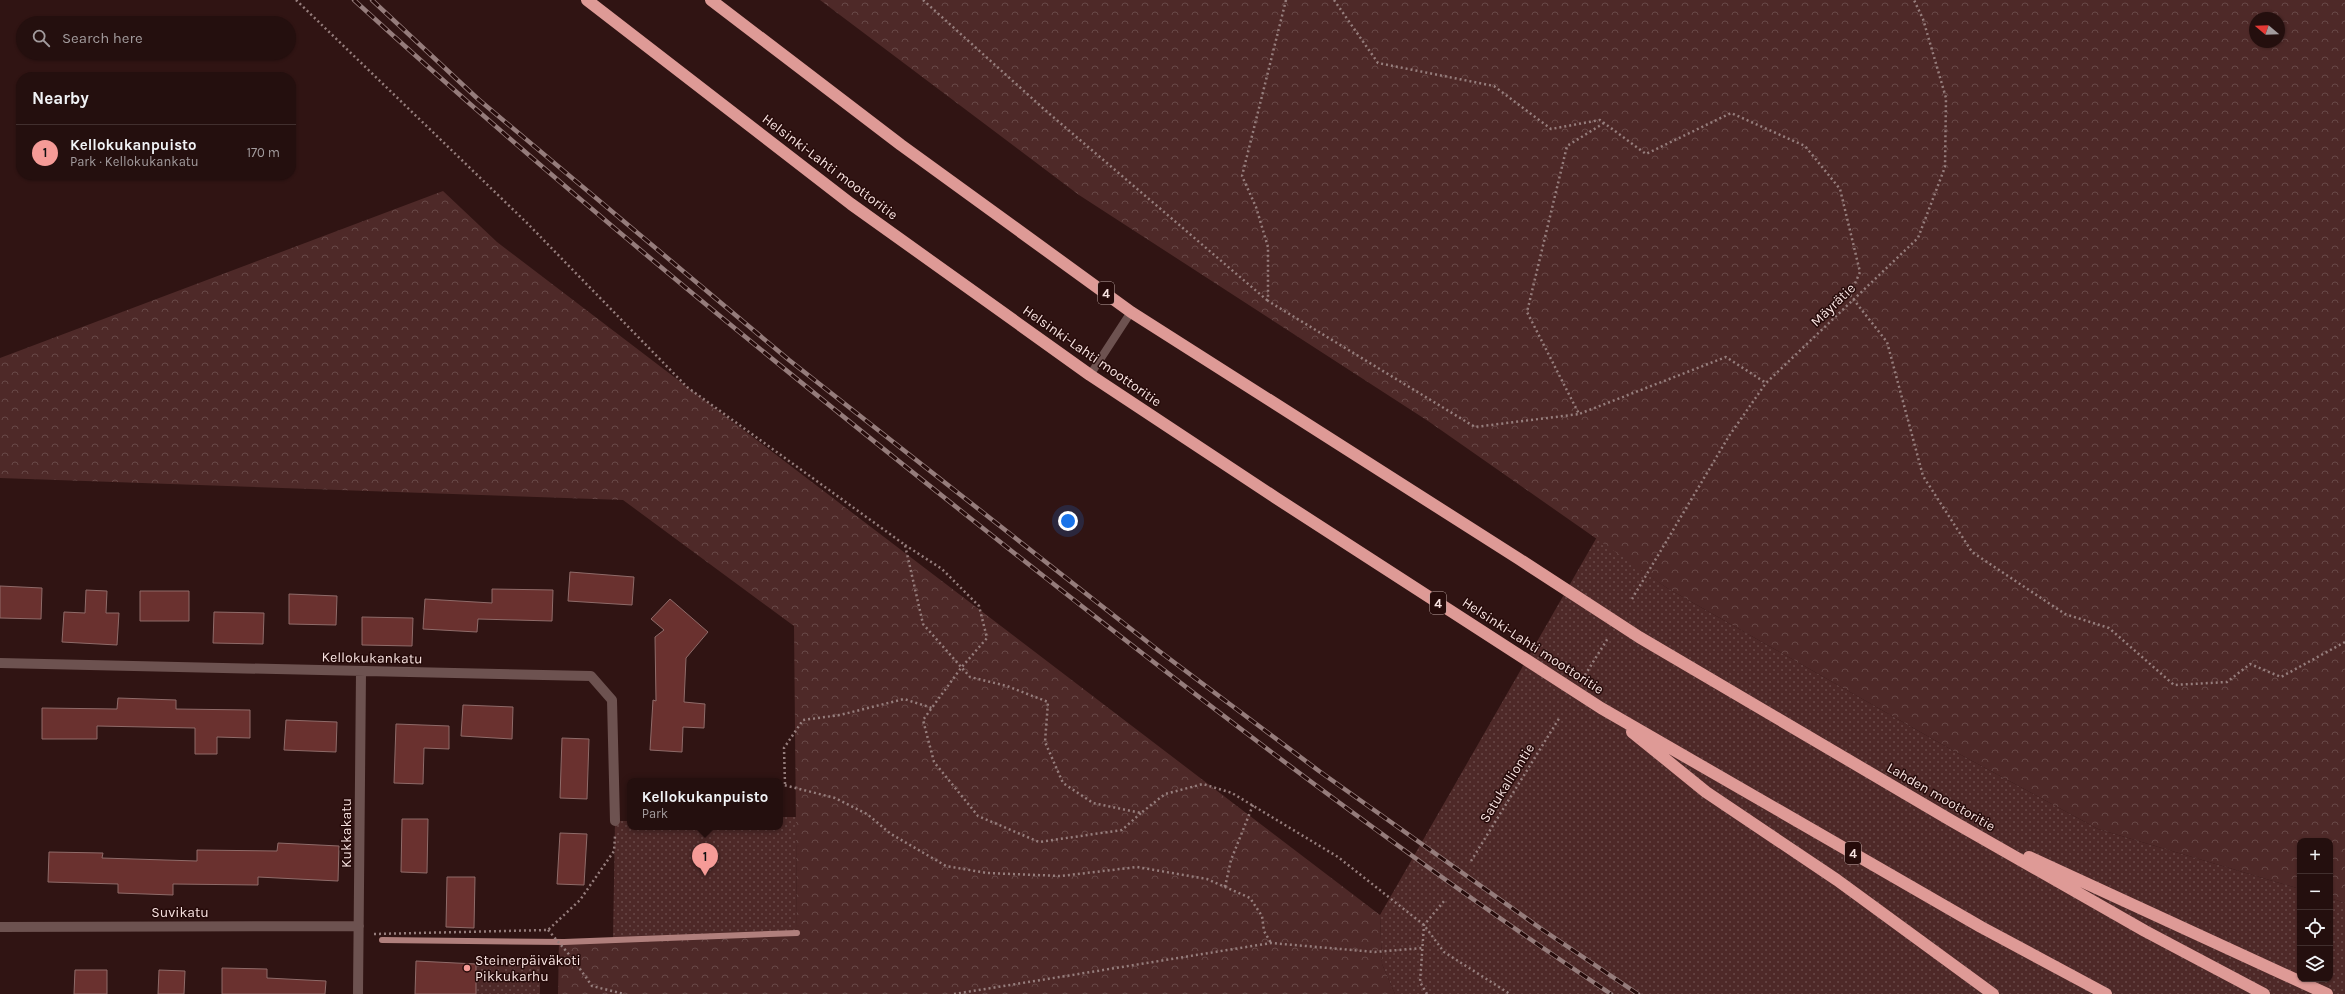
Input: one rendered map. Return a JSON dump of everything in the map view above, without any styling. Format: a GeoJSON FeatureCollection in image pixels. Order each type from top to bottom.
{"type":"FeatureCollection","features":[{"type":"Feature","properties":{"kind":"highway","name":"Helsinki-Lahti moottoritie"},"geometry":{"type":"LineString","coordinates":[[587,0],[851,204],[1090,375],[1601,708]]}},
{"type":"Feature","properties":{"kind":"highway","name":"4"},"geometry":{"type":"LineString","coordinates":[[711,0],[901,145],[1131,312]]}},
{"type":"Feature","properties":{"kind":"highway","name":"Lahden moottoritie"},"geometry":{"type":"LineString","coordinates":[[1131,312],[1639,637],[1952,821],[2145,931],[2264,994]]}},
{"type":"Feature","properties":{"kind":"highway","name":"4"},"geometry":{"type":"LineString","coordinates":[[1601,708],[1981,927],[2106,994]]}},
{"type":"Feature","properties":{"kind":"highway"},"geometry":{"type":"LineString","coordinates":[[1601,708],[1706,792],[1837,880],[1993,994]]}},
{"type":"Feature","properties":{"kind":"highway"},"geometry":{"type":"LineString","coordinates":[[1952,821],[2327,994]]}},
{"type":"Feature","properties":{"kind":"street","name":"Kellokukankatu"},"geometry":{"type":"LineString","coordinates":[[0,663],[591,676],[612,700],[615,821]]}},
{"type":"Feature","properties":{"kind":"street","name":"Kukkakatu"},"geometry":{"type":"LineString","coordinates":[[358,994],[360,672]]}},
{"type":"Feature","properties":{"kind":"street","name":"Suvikatu"},"geometry":{"type":"LineString","coordinates":[[0,927],[359,930]]}},
{"type":"Feature","properties":{"kind":"lane"},"geometry":{"type":"LineString","coordinates":[[1090,375],[1131,312]]}},
{"type":"Feature","properties":{"kind":"path"},"geometry":{"type":"LineString","coordinates":[[296,0],[527,223],[687,387],[905,545],[942,569],[979,606],[987,638],[961,668],[924,720],[934,762],[978,816],[1039,842],[1122,830],[1165,794],[1203,784],[1232,793],[1338,858],[1424,926],[1444,952],[1510,994]]}},
{"type":"Feature","properties":{"kind":"path"},"geometry":{"type":"LineString","coordinates":[[922,0],[1045,110],[1268,301],[1475,427],[1579,414],[1726,357],[1766,383]]}},
{"type":"Feature","properties":{"kind":"path"},"geometry":{"type":"LineString","coordinates":[[1268,301],[1268,247],[1256,207],[1242,176],[1286,0]]}},
{"type":"Feature","properties":{"kind":"path"},"geometry":{"type":"LineString","coordinates":[[1334,0],[1378,63],[1494,86],[1551,128],[1600,120],[1646,154],[1731,113],[1805,146],[1840,189],[1860,272],[1850,295],[1886,342],[1923,476],[1972,552],[2065,614],[2109,628],[2174,685],[2227,682],[2250,664],[2281,677],[2345,642]]}},
{"type":"Feature","properties":{"kind":"path","name":"Mäyrätie"},"geometry":{"type":"LineString","coordinates":[[1632,599],[1729,436],[1766,383],[1918,238],[1945,168],[1946,98],[1923,19],[1914,0]]}},
{"type":"Feature","properties":{"kind":"path"},"geometry":{"type":"LineString","coordinates":[[1579,414],[1527,312],[1566,146],[1604,123]]}},
{"type":"Feature","properties":{"kind":"path"},"geometry":{"type":"LineString","coordinates":[[905,545],[923,624],[961,668],[970,677],[1007,686],[1048,702],[1045,742],[1063,783],[1093,803],[1141,813]]}},
{"type":"Feature","properties":{"kind":"path"},"geometry":{"type":"LineString","coordinates":[[1585,675],[1608,638]]}},
{"type":"Feature","properties":{"kind":"path"},"geometry":{"type":"LineString","coordinates":[[932,708],[904,699],[840,715],[803,720],[784,748],[785,784],[835,798],[867,814],[891,834],[946,866],[988,873],[1061,876],[1137,867],[1207,879],[1250,898],[1262,916],[1264,931],[1271,943]]}},
{"type":"Feature","properties":{"kind":"path","name":"Satukalliontie"},"geometry":{"type":"LineString","coordinates":[[1471,861],[1560,717]]}},
{"type":"Feature","properties":{"kind":"path"},"geometry":{"type":"LineString","coordinates":[[1225,887],[1231,860],[1253,805]]}},
{"type":"Feature","properties":{"kind":"path"},"geometry":{"type":"LineString","coordinates":[[359,930],[548,930],[580,900],[614,851],[615,821]]}},
{"type":"Feature","properties":{"kind":"path"},"geometry":{"type":"LineString","coordinates":[[1427,994],[1420,982],[1424,926],[1445,900]]}},
{"type":"Feature","properties":{"kind":"path"},"geometry":{"type":"LineString","coordinates":[[548,930],[573,959],[592,986],[624,994]]}},
{"type":"Feature","properties":{"kind":"path"},"geometry":{"type":"LineString","coordinates":[[954,994],[1271,943],[1375,952],[1422,948]]}},
{"type":"Feature","properties":{"kind":"green space"},"geometry":{"type":"Polygon","coordinates":[[[820,0],[2345,0],[2345,903],[2333,899],[2333,838],[2297,838],[2297,888],[2098,829],[1952,750],[1667,588],[1428,421],[1079,195],[820,0]]]}},
{"type":"Feature","properties":{"kind":"green space"},"geometry":{"type":"Polygon","coordinates":[[[443,191],[497,242],[1380,915],[1382,964],[1395,994],[558,994],[559,942],[797,931],[794,626],[623,500],[0,478],[0,358],[443,191]]]}},
{"type":"Feature","properties":{"kind":"green space"},"geometry":{"type":"Polygon","coordinates":[[[1597,537],[1667,588],[1952,750],[2098,829],[2297,888],[2297,982],[2333,982],[2333,899],[2345,903],[2345,994],[1395,994],[1382,964],[1380,915],[1597,537]]]}},
{"type":"Feature","properties":{"kind":"green space"},"geometry":{"type":"Polygon","coordinates":[[[783,817],[796,817],[797,933],[613,940],[615,821],[627,821],[627,830],[783,830],[783,817]]]}},
{"type":"Feature","properties":{"kind":"green space"},"geometry":{"type":"Polygon","coordinates":[[[476,964],[540,964],[540,994],[476,994],[476,964]]]}},
{"type":"Feature","properties":{"kind":"building"},"geometry":{"type":"Polygon","coordinates":[[[570,572],[634,577],[632,605],[568,601],[570,572]]]}},
{"type":"Feature","properties":{"kind":"building"},"geometry":{"type":"Polygon","coordinates":[[[0,586],[42,588],[41,619],[0,618],[0,586]]]}},
{"type":"Feature","properties":{"kind":"building"},"geometry":{"type":"Polygon","coordinates":[[[492,589],[553,590],[552,621],[478,619],[477,632],[423,629],[425,599],[492,603],[492,589]]]}},
{"type":"Feature","properties":{"kind":"building"},"geometry":{"type":"Polygon","coordinates":[[[86,590],[107,591],[106,613],[119,613],[117,645],[62,642],[64,612],[85,613],[86,590]]]}},
{"type":"Feature","properties":{"kind":"building"},"geometry":{"type":"Polygon","coordinates":[[[140,591],[189,591],[189,621],[140,621],[140,591]]]}},
{"type":"Feature","properties":{"kind":"building"},"geometry":{"type":"Polygon","coordinates":[[[289,594],[337,596],[336,625],[289,624],[289,594]]]}},
{"type":"Feature","properties":{"kind":"building"},"geometry":{"type":"Polygon","coordinates":[[[670,599],[708,632],[686,658],[684,702],[705,704],[704,728],[683,727],[682,752],[650,750],[653,700],[656,701],[655,637],[664,630],[651,619],[670,599]]]}},
{"type":"Feature","properties":{"kind":"building"},"geometry":{"type":"Polygon","coordinates":[[[214,612],[264,613],[263,644],[213,643],[214,612]]]}},
{"type":"Feature","properties":{"kind":"building"},"geometry":{"type":"Polygon","coordinates":[[[362,617],[413,618],[412,646],[362,645],[362,617]]]}},
{"type":"Feature","properties":{"kind":"building"},"geometry":{"type":"Polygon","coordinates":[[[118,698],[176,700],[176,709],[250,710],[250,738],[217,737],[217,754],[195,754],[195,728],[97,726],[97,739],[42,739],[42,708],[117,709],[118,698]]]}},
{"type":"Feature","properties":{"kind":"building"},"geometry":{"type":"Polygon","coordinates":[[[463,705],[513,707],[512,739],[461,736],[463,705]]]}},
{"type":"Feature","properties":{"kind":"building"},"geometry":{"type":"Polygon","coordinates":[[[286,720],[337,722],[336,752],[284,750],[286,720]]]}},
{"type":"Feature","properties":{"kind":"building"},"geometry":{"type":"Polygon","coordinates":[[[396,724],[449,726],[449,749],[424,748],[423,784],[394,783],[396,724]]]}},
{"type":"Feature","properties":{"kind":"building"},"geometry":{"type":"Polygon","coordinates":[[[562,738],[589,739],[587,799],[560,798],[562,738]]]}},
{"type":"Feature","properties":{"kind":"building"},"geometry":{"type":"Polygon","coordinates":[[[402,819],[428,819],[427,873],[401,872],[402,819]]]}},
{"type":"Feature","properties":{"kind":"building"},"geometry":{"type":"Polygon","coordinates":[[[560,833],[587,834],[584,885],[557,884],[560,833]]]}},
{"type":"Feature","properties":{"kind":"building"},"geometry":{"type":"Polygon","coordinates":[[[278,843],[339,846],[338,881],[258,877],[258,885],[173,884],[173,895],[118,893],[118,884],[48,882],[49,852],[103,853],[102,858],[197,861],[197,850],[277,851],[278,843]]]}},
{"type":"Feature","properties":{"kind":"building"},"geometry":{"type":"Polygon","coordinates":[[[447,877],[475,877],[474,928],[446,927],[447,877]]]}},
{"type":"Feature","properties":{"kind":"building"},"geometry":{"type":"Polygon","coordinates":[[[416,961],[476,964],[476,994],[415,994],[416,961]]]}},
{"type":"Feature","properties":{"kind":"building"},"geometry":{"type":"Polygon","coordinates":[[[222,968],[267,969],[267,978],[326,981],[325,994],[222,994],[222,968]]]}},
{"type":"Feature","properties":{"kind":"building"},"geometry":{"type":"Polygon","coordinates":[[[75,970],[107,970],[107,994],[74,994],[75,970]]]}},
{"type":"Feature","properties":{"kind":"building"},"geometry":{"type":"Polygon","coordinates":[[[159,970],[185,971],[184,994],[158,994],[159,970]]]}},
{"type":"Feature","properties":{"kind":"waterway"},"geometry":{"type":"LineString","coordinates":[[382,940],[564,942],[797,933]]}},
{"type":"Feature","properties":{"kind":"railway"},"geometry":{"type":"LineString","coordinates":[[354,0],[504,134],[658,264],[813,392],[1048,580],[1206,703],[1366,822],[1528,938],[1611,994]]}},
{"type":"Feature","properties":{"kind":"railway"},"geometry":{"type":"LineString","coordinates":[[372,0],[478,99],[789,360],[1159,651],[1319,771],[1540,928],[1638,994]]}},
{"type":"Feature","properties":{"kind":"place","name":"Kellokukanpuisto"},"geometry":{"type":"Point","coordinates":[705,876]}},
{"type":"Feature","properties":{"kind":"place","name":"Steinerpäiväkoti Pikkukarhu"},"geometry":{"type":"Point","coordinates":[467,968]}}]}
